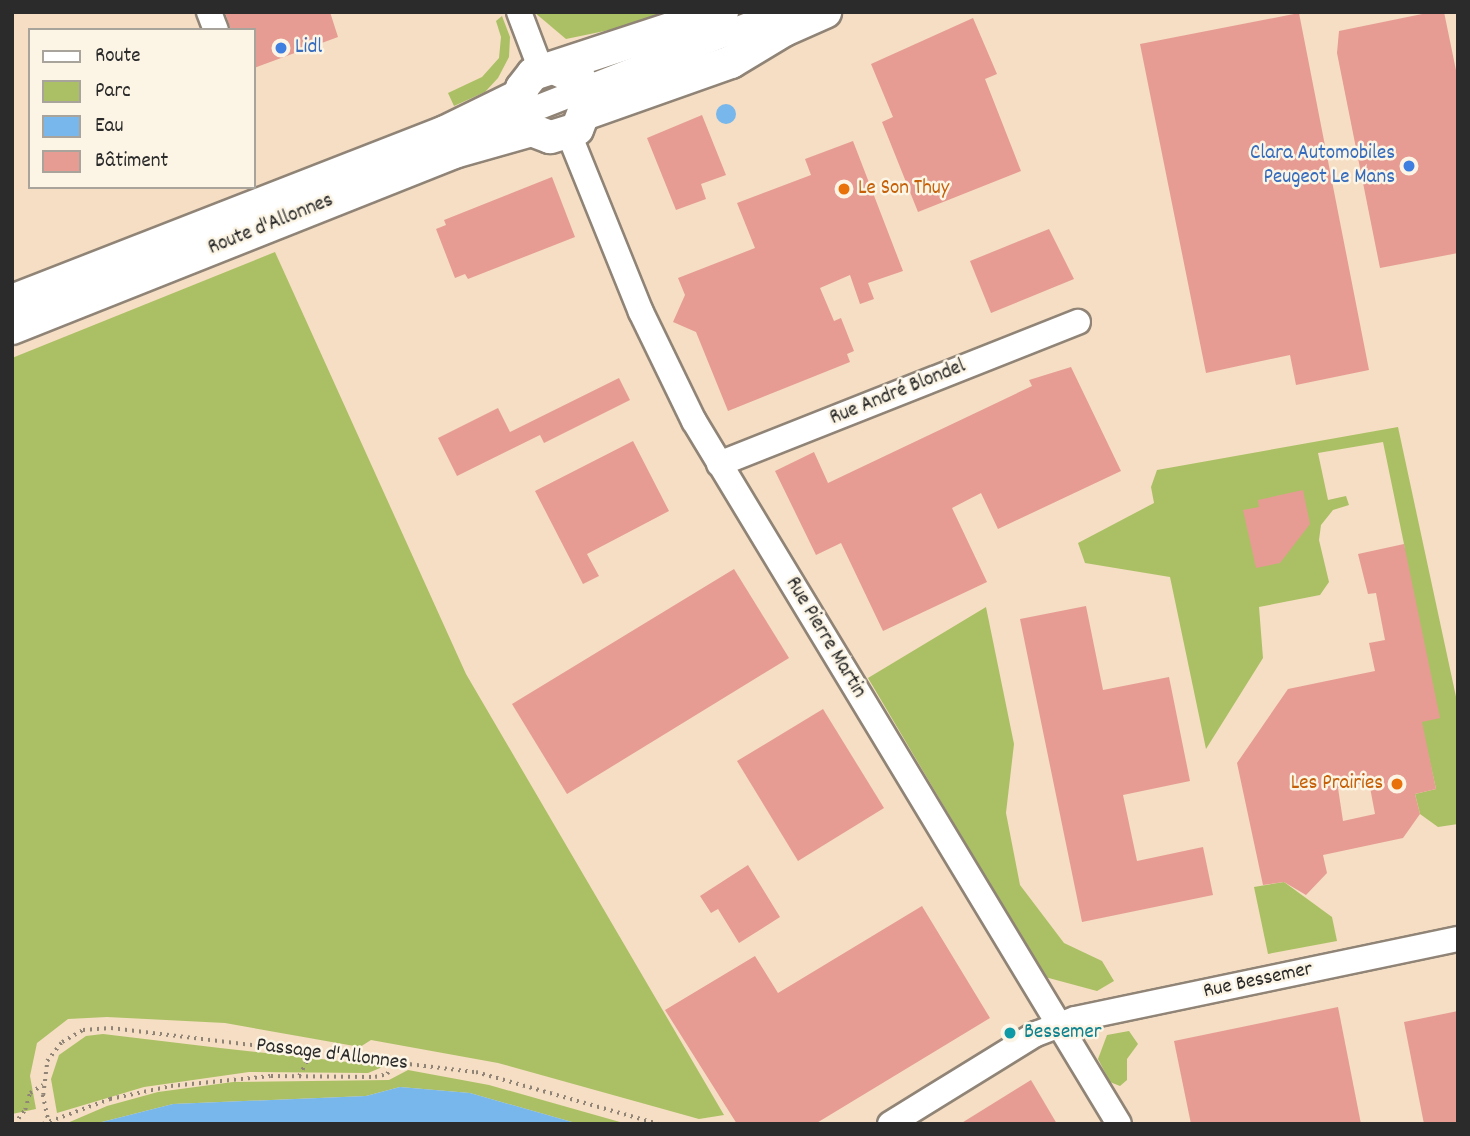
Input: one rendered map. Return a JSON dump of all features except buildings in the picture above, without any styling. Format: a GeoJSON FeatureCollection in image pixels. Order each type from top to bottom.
{"type":"FeatureCollection","features":[{"type":"Feature","properties":{"kind":"main road"},"geometry":{"type":"LineString","coordinates":[[547,69],[722,12]]}},
{"type":"Feature","properties":{"kind":"main road","name":"Route d'Allonnes"},"geometry":{"type":"LineString","coordinates":[[524,113],[550,137],[580,111],[731,62],[784,30],[825,12]]}},
{"type":"Feature","properties":{"kind":"main road"},"geometry":{"type":"LineString","coordinates":[[547,69],[572,74],[580,111]]}},
{"type":"Feature","properties":{"kind":"main road","name":"Route d'Allonnes"},"geometry":{"type":"LineString","coordinates":[[524,113],[527,80],[547,69]]}},
{"type":"Feature","properties":{"kind":"main road","name":"Route d'Allonnes"},"geometry":{"type":"LineString","coordinates":[[12,301],[443,133],[524,113]]}},
{"type":"Feature","properties":{"kind":"main road","name":"Route d'Allonnes"},"geometry":{"type":"LineString","coordinates":[[12,328],[454,152],[524,113]]}},
{"type":"Feature","properties":{"kind":"street"},"geometry":{"type":"LineString","coordinates":[[519,12],[547,69]]}},
{"type":"Feature","properties":{"kind":"street"},"geometry":{"type":"LineString","coordinates":[[12,313],[524,113],[580,111],[782,12]]}},
{"type":"Feature","properties":{"kind":"street","name":"Rue Pierre Martin"},"geometry":{"type":"LineString","coordinates":[[580,111],[661,356],[719,464],[1119,1124]]}},
{"type":"Feature","properties":{"kind":"street","name":"Rue André Blondel"},"geometry":{"type":"LineString","coordinates":[[719,464],[1078,322]]}},
{"type":"Feature","properties":{"kind":"street","name":"Rue Bessemer"},"geometry":{"type":"LineString","coordinates":[[1059,1025],[1458,939]]}},
{"type":"Feature","properties":{"kind":"street"},"geometry":{"type":"LineString","coordinates":[[890,1124],[1059,1025]]}},
{"type":"Feature","properties":{"kind":"path","name":"Passage d'Allonnes"},"geometry":{"type":"LineString","coordinates":[[49,1124],[43,1095],[54,1050],[72,1034],[96,1028],[476,1072],[658,1124]]}},
{"type":"Feature","properties":{"kind":"path"},"geometry":{"type":"LineString","coordinates":[[299,1076],[311,1052]]}},
{"type":"Feature","properties":{"kind":"path"},"geometry":{"type":"LineString","coordinates":[[43,1124],[110,1099],[171,1086],[299,1076],[375,1077],[387,1074],[395,1062]]}},
{"type":"Feature","properties":{"kind":"path"},"geometry":{"type":"LineString","coordinates":[[14,1124],[25,1110],[30,1093],[44,1085]]}},
{"type":"Feature","properties":{"kind":"green space"},"geometry":{"type":"Polygon","coordinates":[[[534,12],[672,12],[648,22],[566,39],[534,12]]]}},
{"type":"Feature","properties":{"kind":"green space"},"geometry":{"type":"Polygon","coordinates":[[[502,16],[510,37],[509,57],[498,78],[485,92],[454,106],[448,93],[482,77],[499,58],[501,37],[496,21],[502,16]]]}},
{"type":"Feature","properties":{"kind":"green space"},"geometry":{"type":"Polygon","coordinates":[[[275,252],[466,674],[724,1115],[699,1119],[498,1063],[371,1040],[360,1047],[225,1023],[107,1017],[68,1019],[37,1043],[30,1076],[36,1109],[12,1114],[12,358],[275,252]]]}},
{"type":"Feature","properties":{"kind":"green space"},"geometry":{"type":"Polygon","coordinates":[[[1398,427],[1458,706],[1458,824],[1438,827],[1420,814],[1415,794],[1436,789],[1422,727],[1404,544],[1383,442],[1318,453],[1328,500],[1346,496],[1349,505],[1333,510],[1321,525],[1319,540],[1329,582],[1320,595],[1259,607],[1263,658],[1206,749],[1170,577],[1085,563],[1078,543],[1154,503],[1151,487],[1157,470],[1398,427]]]}},
{"type":"Feature","properties":{"kind":"green space"},"geometry":{"type":"Polygon","coordinates":[[[986,607],[1014,744],[1006,813],[1020,885],[1064,943],[1102,961],[1114,981],[1097,991],[1045,977],[868,678],[986,607]]]}},
{"type":"Feature","properties":{"kind":"green space"},"geometry":{"type":"Polygon","coordinates":[[[1284,882],[1332,917],[1337,941],[1268,954],[1254,887],[1284,882]]]}},
{"type":"Feature","properties":{"kind":"green space"},"geometry":{"type":"Polygon","coordinates":[[[1129,1031],[1138,1044],[1127,1059],[1127,1080],[1120,1086],[1110,1082],[1098,1059],[1107,1035],[1129,1031]]]}},
{"type":"Feature","properties":{"kind":"green space"},"geometry":{"type":"Polygon","coordinates":[[[103,1034],[385,1066],[368,1073],[249,1072],[144,1087],[57,1113],[51,1079],[59,1055],[86,1036],[103,1034]]]}},
{"type":"Feature","properties":{"kind":"green space"},"geometry":{"type":"Polygon","coordinates":[[[408,1070],[489,1085],[627,1124],[579,1124],[470,1093],[400,1087],[366,1096],[173,1104],[94,1124],[65,1124],[107,1106],[158,1092],[233,1082],[389,1080],[408,1070]]]}},
{"type":"Feature","properties":{"kind":"water"},"geometry":{"type":"Polygon","coordinates":[[[726,104],[733,107],[736,114],[733,121],[726,124],[719,121],[716,114],[719,107],[726,104]]]}},
{"type":"Feature","properties":{"kind":"water"},"geometry":{"type":"Polygon","coordinates":[[[400,1087],[470,1093],[579,1124],[94,1124],[173,1104],[366,1096],[400,1087]]]}},
{"type":"Feature","properties":{"kind":"place","name":"Lidl"},"geometry":{"type":"Point","coordinates":[281,48]}},
{"type":"Feature","properties":{"kind":"place","name":"Clara Automobiles Peugeot Le Mans"},"geometry":{"type":"Point","coordinates":[1409,166]}},
{"type":"Feature","properties":{"kind":"place","name":"Le Son Thuy"},"geometry":{"type":"Point","coordinates":[844,189]}},
{"type":"Feature","properties":{"kind":"place","name":"Les Prairies"},"geometry":{"type":"Point","coordinates":[1397,784]}},
{"type":"Feature","properties":{"kind":"place","name":"Bessemer"},"geometry":{"type":"Point","coordinates":[1010,1033]}}]}
